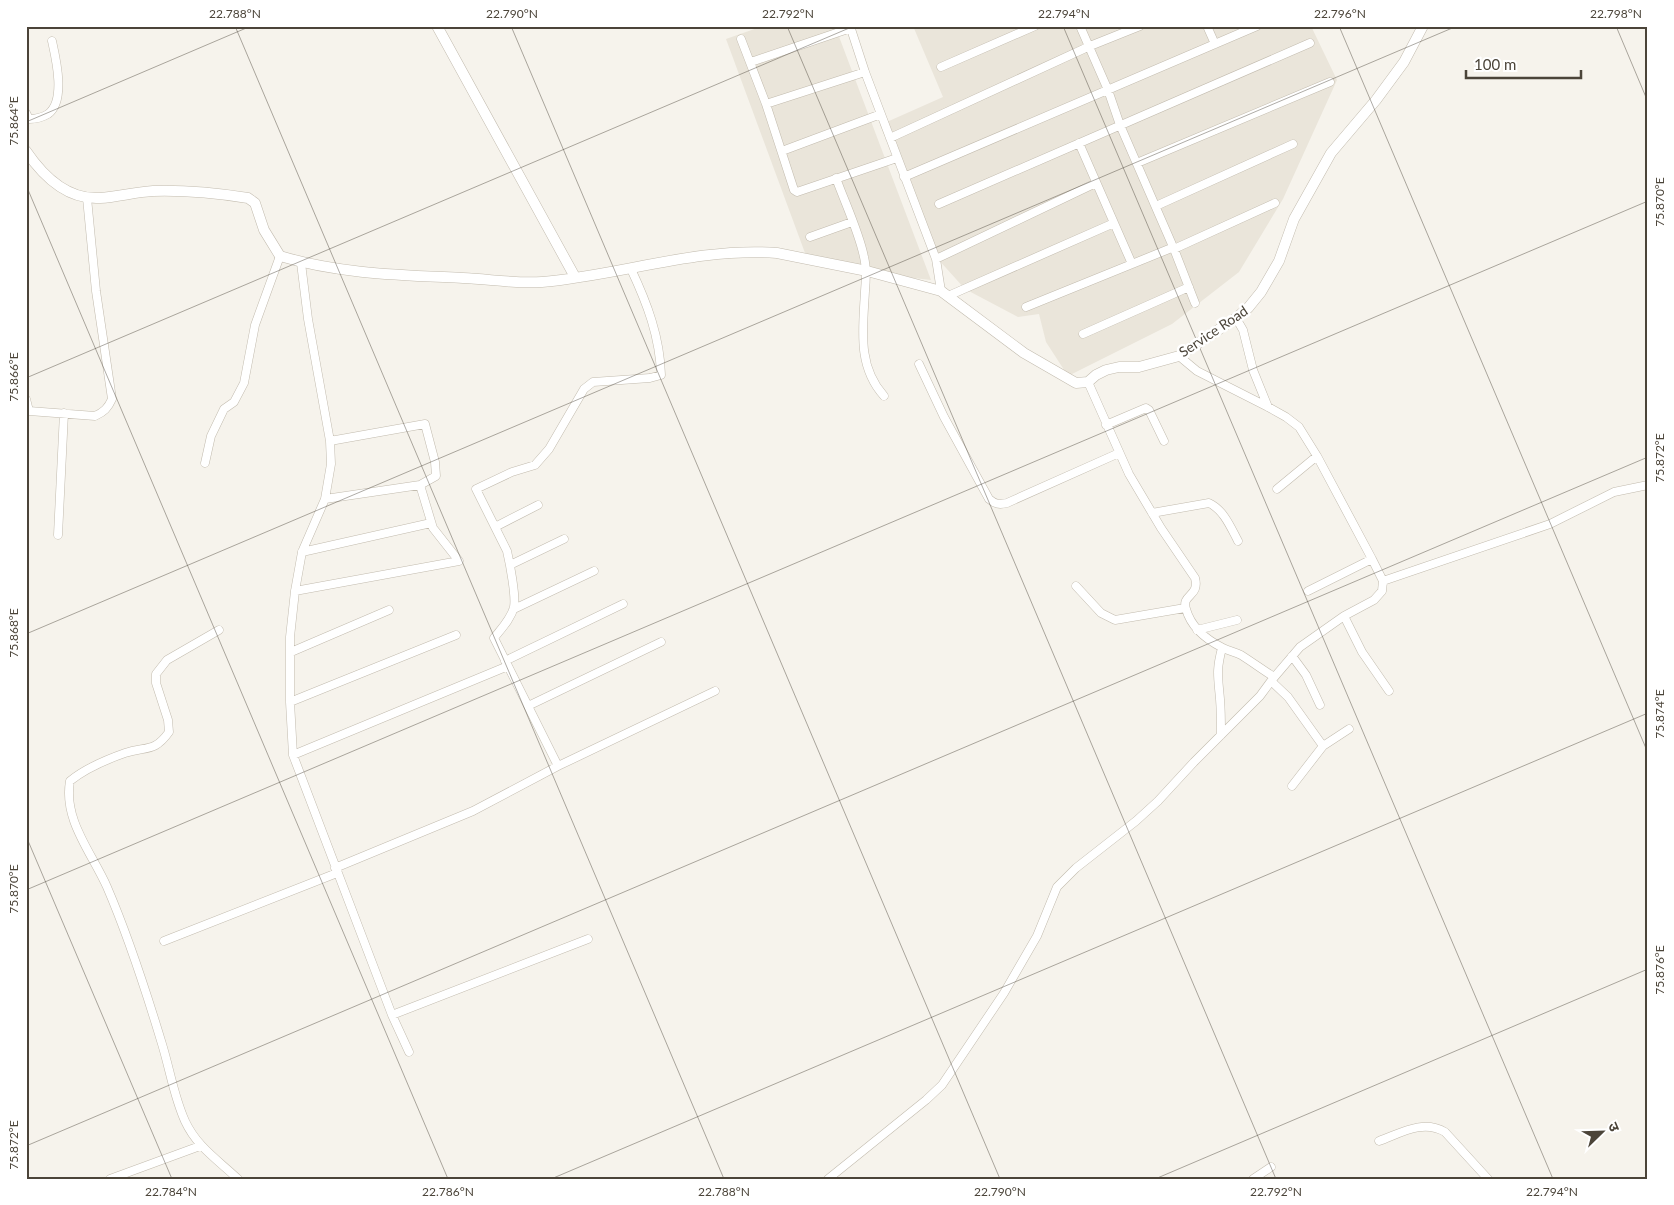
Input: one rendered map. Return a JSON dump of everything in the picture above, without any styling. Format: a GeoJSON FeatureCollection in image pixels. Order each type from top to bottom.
{"type":"FeatureCollection","features":[{"type":"Feature","properties":{"kind":"street"},"geometry":{"type":"LineString","coordinates":[[437,26],[575,277]]}},
{"type":"Feature","properties":{"kind":"street"},"geometry":{"type":"LineString","coordinates":[[941,66],[1035,26]]}},
{"type":"Feature","properties":{"kind":"street"},"geometry":{"type":"LineString","coordinates":[[1080,26],[1108,90],[1120,125],[1174,248],[1195,303]]}},
{"type":"Feature","properties":{"kind":"street"},"geometry":{"type":"LineString","coordinates":[[890,138],[1090,46],[1140,26]]}},
{"type":"Feature","properties":{"kind":"street"},"geometry":{"type":"LineString","coordinates":[[1207,26],[1215,44]]}},
{"type":"Feature","properties":{"kind":"street"},"geometry":{"type":"LineString","coordinates":[[904,177],[1257,26]]}},
{"type":"Feature","properties":{"kind":"street","name":"Service Road"},"geometry":{"type":"LineString","coordinates":[[1088,382],[1106,370],[1119,367],[1139,367],[1179,356],[1248,308],[1261,292],[1279,262],[1294,220],[1331,153],[1382,93],[1404,62],[1422,26]]}},
{"type":"Feature","properties":{"kind":"street"},"geometry":{"type":"LineString","coordinates":[[751,62],[850,27],[865,72],[936,259],[944,294]]}},
{"type":"Feature","properties":{"kind":"street"},"geometry":{"type":"LineString","coordinates":[[741,39],[766,104],[794,190],[797,192],[897,158]]}},
{"type":"Feature","properties":{"kind":"street"},"geometry":{"type":"LineString","coordinates":[[27,117],[48,114],[54,107],[59,75],[52,41]]}},
{"type":"Feature","properties":{"kind":"street"},"geometry":{"type":"LineString","coordinates":[[939,204],[1310,43]]}},
{"type":"Feature","properties":{"kind":"street"},"geometry":{"type":"LineString","coordinates":[[766,104],[865,72]]}},
{"type":"Feature","properties":{"kind":"street"},"geometry":{"type":"LineString","coordinates":[[1137,163],[1330,82]]}},
{"type":"Feature","properties":{"kind":"street"},"geometry":{"type":"LineString","coordinates":[[782,150],[881,114]]}},
{"type":"Feature","properties":{"kind":"street"},"geometry":{"type":"LineString","coordinates":[[1079,143],[1132,264]]}},
{"type":"Feature","properties":{"kind":"street"},"geometry":{"type":"LineString","coordinates":[[1156,206],[1294,144]]}},
{"type":"Feature","properties":{"kind":"street"},"geometry":{"type":"LineString","coordinates":[[26,151],[43,174],[60,187],[87,198],[150,191],[188,190],[248,198],[255,203],[264,230],[280,256],[301,262],[391,275],[508,282],[541,282],[631,269],[698,255],[778,252],[866,271],[944,294],[1024,353],[1069,381],[1076,383],[1088,382],[1129,474],[1194,578],[1196,590],[1186,599],[1185,608],[1197,630],[1222,648],[1239,654],[1272,679],[1288,697],[1323,746]]}},
{"type":"Feature","properties":{"kind":"street"},"geometry":{"type":"LineString","coordinates":[[836,178],[864,256],[866,271],[864,355],[868,374],[874,386],[884,396]]}},
{"type":"Feature","properties":{"kind":"street"},"geometry":{"type":"LineString","coordinates":[[936,259],[1096,183]]}},
{"type":"Feature","properties":{"kind":"street"},"geometry":{"type":"LineString","coordinates":[[26,400],[28,411],[95,416],[103,413],[108,408],[112,399],[96,291],[87,198]]}},
{"type":"Feature","properties":{"kind":"street"},"geometry":{"type":"LineString","coordinates":[[1026,308],[1174,248],[1275,203]]}},
{"type":"Feature","properties":{"kind":"street"},"geometry":{"type":"LineString","coordinates":[[810,237],[852,222]]}},
{"type":"Feature","properties":{"kind":"street"},"geometry":{"type":"LineString","coordinates":[[944,294],[1114,223]]}},
{"type":"Feature","properties":{"kind":"street"},"geometry":{"type":"LineString","coordinates":[[205,463],[211,436],[224,409],[234,402],[244,383],[255,326],[280,256]]}},
{"type":"Feature","properties":{"kind":"street"},"geometry":{"type":"LineString","coordinates":[[301,262],[308,319],[330,441],[331,464],[325,499],[302,552],[295,591],[290,637],[290,702],[293,755],[392,1015],[409,1052]]}},
{"type":"Feature","properties":{"kind":"street"},"geometry":{"type":"LineString","coordinates":[[558,766],[494,638],[507,622],[514,609],[510,565],[507,551],[476,489],[512,472],[535,464],[549,449],[584,389],[593,382],[650,378],[661,375],[661,358],[654,326],[643,294],[631,269]]}},
{"type":"Feature","properties":{"kind":"street"},"geometry":{"type":"LineString","coordinates":[[1083,334],[1189,287]]}},
{"type":"Feature","properties":{"kind":"street"},"geometry":{"type":"LineString","coordinates":[[1236,318],[1243,330],[1253,370],[1268,406]]}},
{"type":"Feature","properties":{"kind":"street"},"geometry":{"type":"LineString","coordinates":[[828,1179],[919,1106],[942,1085],[1004,993],[1037,936],[1057,887],[1076,868],[1136,821],[1158,801],[1260,696],[1300,647],[1344,616],[1374,600],[1382,591],[1383,581],[1372,559],[1317,456],[1299,427],[1286,416],[1268,406],[1197,371],[1179,356]]}},
{"type":"Feature","properties":{"kind":"street"},"geometry":{"type":"LineString","coordinates":[[919,364],[944,417],[993,503],[999,505],[1007,503],[1118,453]]}},
{"type":"Feature","properties":{"kind":"street"},"geometry":{"type":"LineString","coordinates":[[1106,425],[1146,408],[1150,410],[1164,441]]}},
{"type":"Feature","properties":{"kind":"street"},"geometry":{"type":"LineString","coordinates":[[58,535],[64,414]]}},
{"type":"Feature","properties":{"kind":"street"},"geometry":{"type":"LineString","coordinates":[[325,499],[420,484],[436,476],[435,462],[425,424],[330,441]]}},
{"type":"Feature","properties":{"kind":"street"},"geometry":{"type":"LineString","coordinates":[[1277,489],[1317,456]]}},
{"type":"Feature","properties":{"kind":"street"},"geometry":{"type":"LineString","coordinates":[[295,591],[459,560],[431,523],[420,484]]}},
{"type":"Feature","properties":{"kind":"street"},"geometry":{"type":"LineString","coordinates":[[1383,581],[1550,524],[1614,492],[1648,485]]}},
{"type":"Feature","properties":{"kind":"street"},"geometry":{"type":"LineString","coordinates":[[1152,513],[1209,503],[1223,514],[1238,540]]}},
{"type":"Feature","properties":{"kind":"street"},"geometry":{"type":"LineString","coordinates":[[495,526],[538,506]]}},
{"type":"Feature","properties":{"kind":"street"},"geometry":{"type":"LineString","coordinates":[[302,552],[431,523]]}},
{"type":"Feature","properties":{"kind":"street"},"geometry":{"type":"LineString","coordinates":[[510,565],[564,539]]}},
{"type":"Feature","properties":{"kind":"street"},"geometry":{"type":"LineString","coordinates":[[1308,591],[1372,559]]}},
{"type":"Feature","properties":{"kind":"street"},"geometry":{"type":"LineString","coordinates":[[514,609],[594,571]]}},
{"type":"Feature","properties":{"kind":"street"},"geometry":{"type":"LineString","coordinates":[[1076,586],[1101,613],[1115,620],[1185,608]]}},
{"type":"Feature","properties":{"kind":"street"},"geometry":{"type":"LineString","coordinates":[[293,755],[507,663],[623,604]]}},
{"type":"Feature","properties":{"kind":"street"},"geometry":{"type":"LineString","coordinates":[[291,652],[389,610]]}},
{"type":"Feature","properties":{"kind":"street"},"geometry":{"type":"LineString","coordinates":[[1344,616],[1362,652],[1389,691]]}},
{"type":"Feature","properties":{"kind":"street"},"geometry":{"type":"LineString","coordinates":[[1197,630],[1237,620]]}},
{"type":"Feature","properties":{"kind":"street"},"geometry":{"type":"LineString","coordinates":[[219,630],[167,660],[156,674],[156,683],[168,720],[169,732],[161,743],[144,750],[127,752],[88,767],[70,781],[68,794],[76,825],[106,886],[141,975],[185,1122],[200,1146],[238,1179]]}},
{"type":"Feature","properties":{"kind":"street"},"geometry":{"type":"LineString","coordinates":[[290,702],[456,635]]}},
{"type":"Feature","properties":{"kind":"street"},"geometry":{"type":"LineString","coordinates":[[528,706],[661,642]]}},
{"type":"Feature","properties":{"kind":"street"},"geometry":{"type":"LineString","coordinates":[[1221,735],[1217,677],[1222,648]]}},
{"type":"Feature","properties":{"kind":"street"},"geometry":{"type":"LineString","coordinates":[[1292,656],[1306,674],[1320,705]]}},
{"type":"Feature","properties":{"kind":"street"},"geometry":{"type":"LineString","coordinates":[[164,941],[456,818],[558,766],[715,691]]}},
{"type":"Feature","properties":{"kind":"street"},"geometry":{"type":"LineString","coordinates":[[1292,786],[1323,746],[1350,729]]}},
{"type":"Feature","properties":{"kind":"street"},"geometry":{"type":"LineString","coordinates":[[392,1015],[588,939]]}},
{"type":"Feature","properties":{"kind":"street"},"geometry":{"type":"LineString","coordinates":[[1379,1141],[1419,1126],[1438,1128],[1445,1132],[1488,1179]]}},
{"type":"Feature","properties":{"kind":"street"},"geometry":{"type":"LineString","coordinates":[[110,1179],[200,1146]]}},
{"type":"Feature","properties":{"kind":"street"},"geometry":{"type":"LineString","coordinates":[[1253,1179],[1271,1167]]}},
{"type":"Feature","properties":{"kind":"shaded area"},"geometry":{"type":"Polygon","coordinates":[[[763,26],[835,26],[931,280],[862,272],[805,253],[726,39],[763,26]]]}},
{"type":"Feature","properties":{"kind":"shaded area"},"geometry":{"type":"Polygon","coordinates":[[[913,26],[1311,26],[1337,80],[1283,199],[1239,272],[1172,324],[1068,376],[1046,342],[1039,314],[1018,317],[965,289],[937,258],[880,125],[943,97],[913,26]]]}}]}
